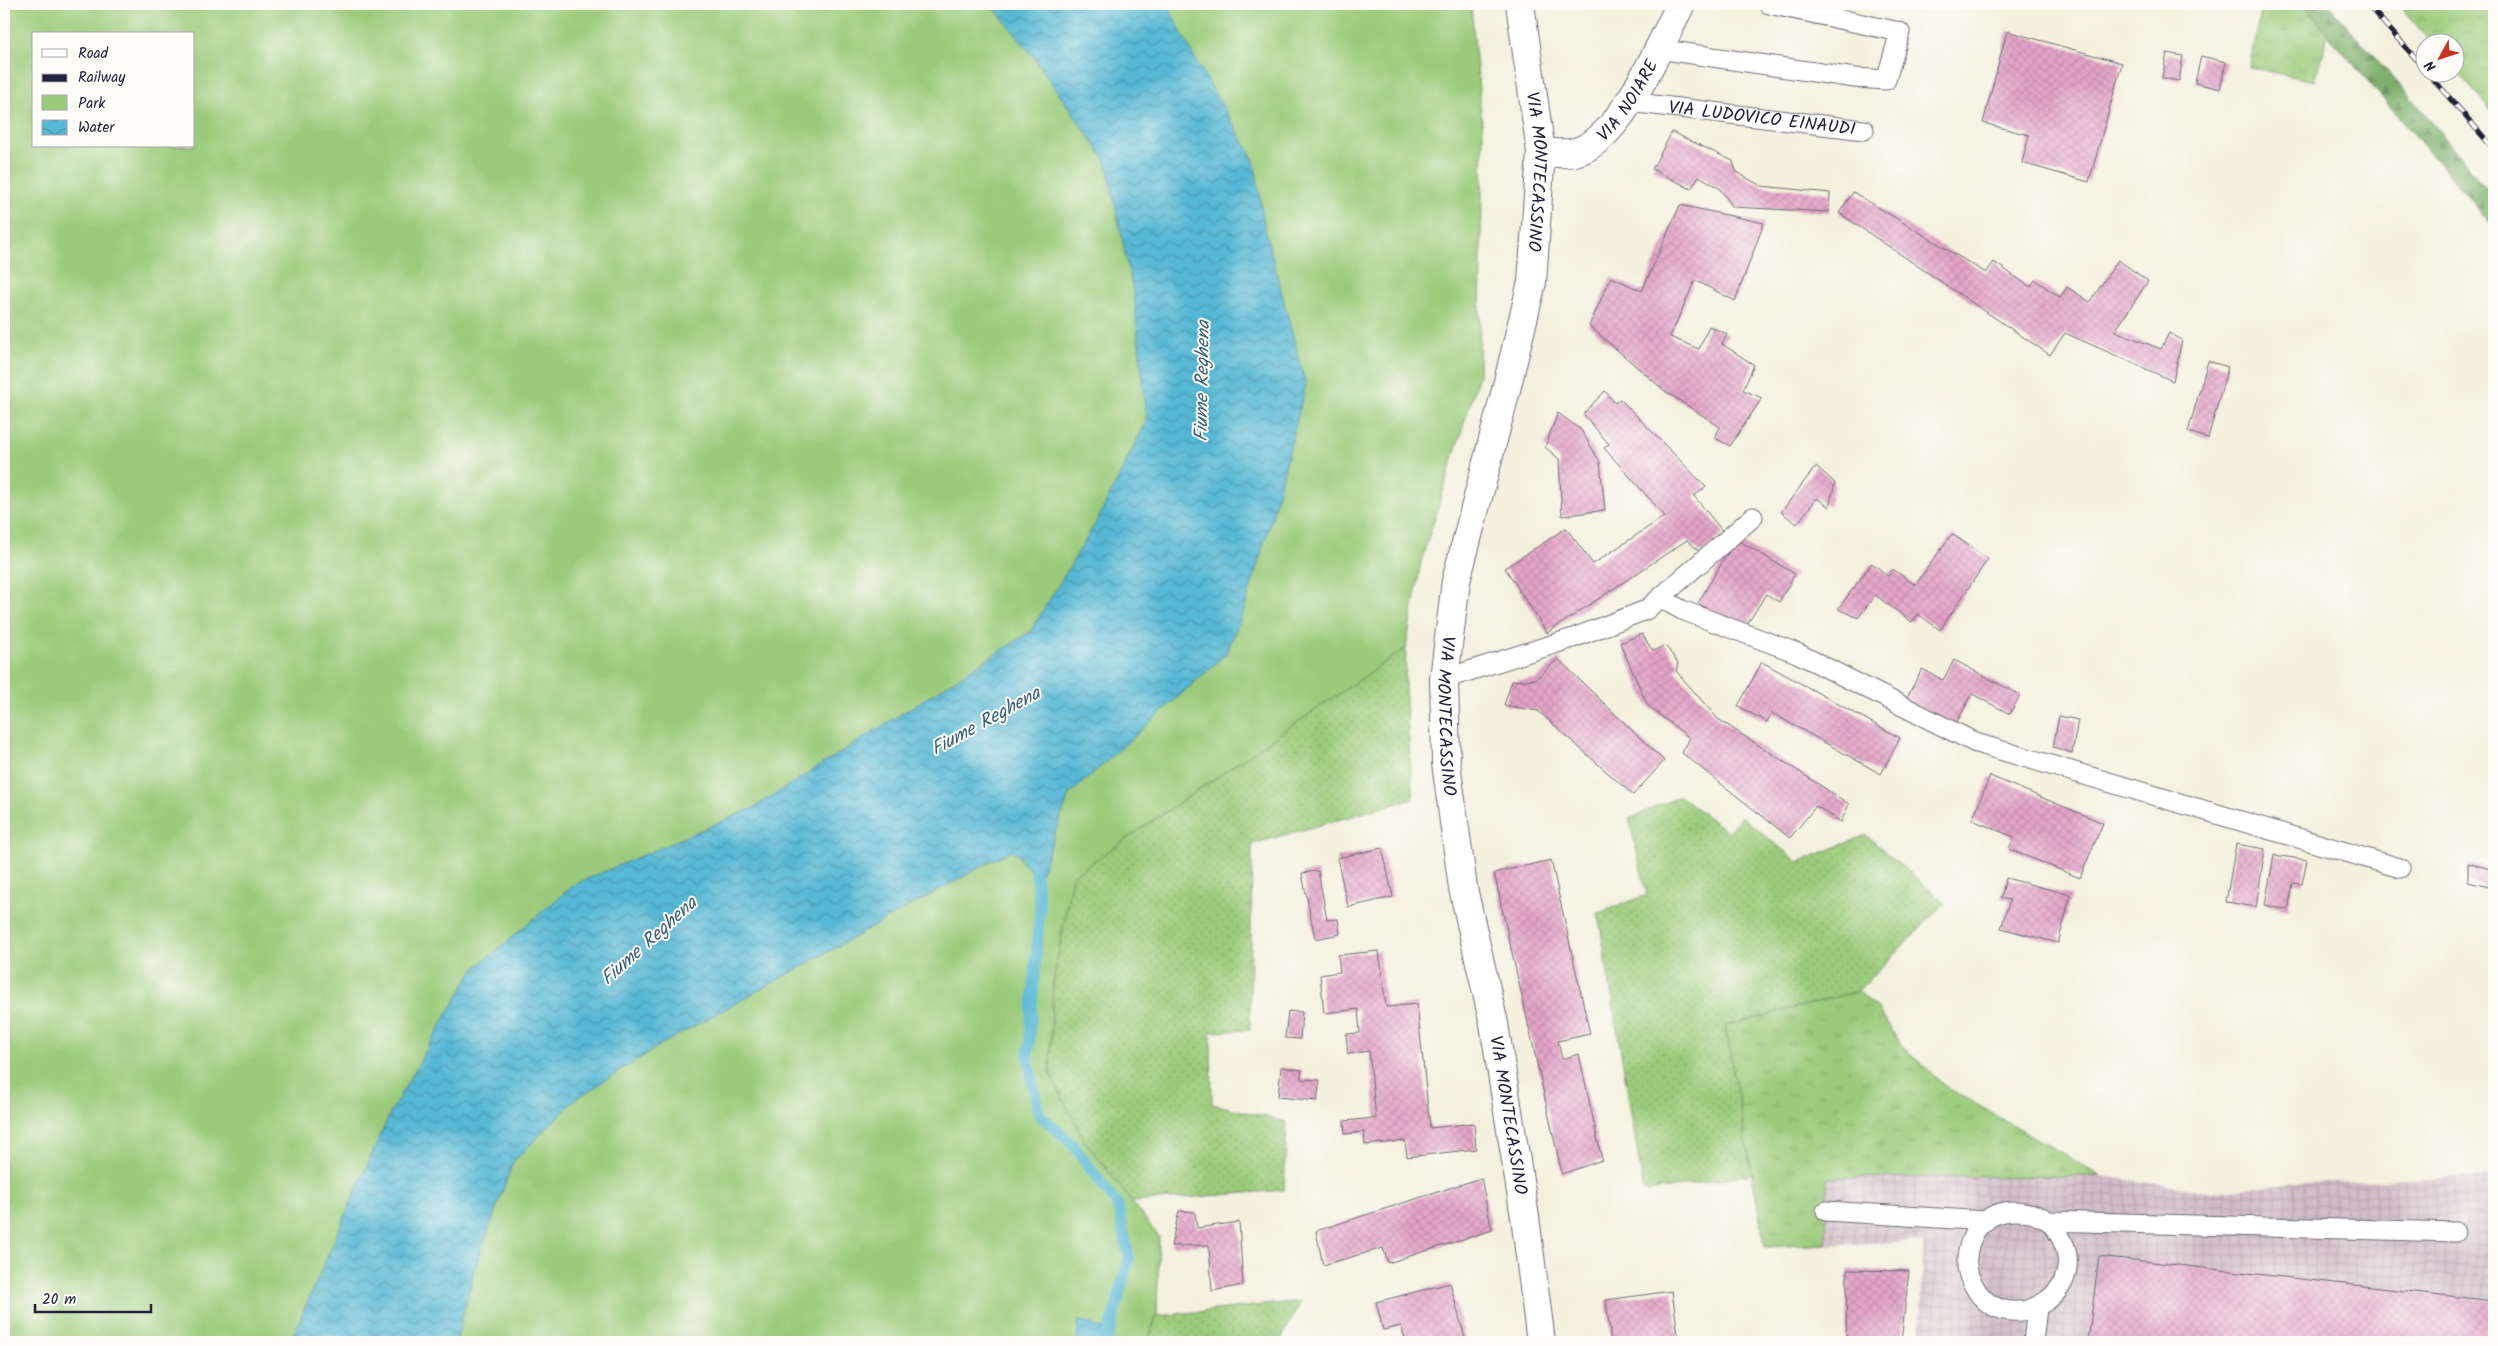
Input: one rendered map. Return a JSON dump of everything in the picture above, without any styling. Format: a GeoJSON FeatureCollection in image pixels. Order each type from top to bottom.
{"type":"FeatureCollection","features":[{"type":"Feature","properties":{"kind":"street","name":"VIA MONTECASSINO"},"geometry":{"type":"LineString","coordinates":[[1520,4],[1541,152],[1532,282],[1503,404],[1456,581],[1444,679],[1446,764],[1463,888],[1494,1024],[1525,1217],[1541,1342]]}},
{"type":"Feature","properties":{"kind":"street","name":"VIA NOIARE"},"geometry":{"type":"LineString","coordinates":[[1541,152],[1575,152],[1602,139],[1621,116],[1681,4]]}},
{"type":"Feature","properties":{"kind":"lane"},"geometry":{"type":"LineString","coordinates":[[1658,49],[1846,77],[1886,80],[1900,32],[1769,4]]}},
{"type":"Feature","properties":{"kind":"lane","name":"VIA LUDOVICO EINAUDI"},"geometry":{"type":"LineString","coordinates":[[1629,102],[1864,130]]}},
{"type":"Feature","properties":{"kind":"lane"},"geometry":{"type":"LineString","coordinates":[[1444,679],[1572,638],[1646,610],[1753,517]]}},
{"type":"Feature","properties":{"kind":"lane"},"geometry":{"type":"LineString","coordinates":[[1660,598],[1682,610],[1797,653],[1976,742],[2400,868]]}},
{"type":"Feature","properties":{"kind":"lane"},"geometry":{"type":"LineString","coordinates":[[2016,1210],[2033,1212],[2049,1221],[2060,1234],[2067,1250],[2068,1268],[2062,1284],[2052,1298],[2038,1308],[2020,1312],[2004,1310],[1990,1304],[1977,1293],[1970,1279],[1966,1263],[1968,1247],[1975,1232],[1986,1221],[2000,1213],[2016,1210]]}},
{"type":"Feature","properties":{"kind":"lane"},"geometry":{"type":"LineString","coordinates":[[1826,1211],[1986,1221]]}},
{"type":"Feature","properties":{"kind":"lane"},"geometry":{"type":"LineString","coordinates":[[2049,1221],[2455,1232]]}},
{"type":"Feature","properties":{"kind":"lane"},"geometry":{"type":"LineString","coordinates":[[2033,1342],[2038,1308]]}},
{"type":"Feature","properties":{"kind":"shaded area"},"geometry":{"type":"Polygon","coordinates":[[[1858,991],[1877,1008],[1902,1046],[1946,1087],[2102,1176],[2213,1192],[2300,1183],[2494,1176],[2494,1342],[1920,1342],[1923,1241],[1765,1247],[1725,1026],[1858,991]]]}},
{"type":"Feature","properties":{"kind":"green space"},"geometry":{"type":"Polygon","coordinates":[[[4,4],[1471,4],[1483,133],[1479,375],[1421,562],[1406,648],[1072,876],[1053,984],[1050,1073],[1083,1138],[1159,1237],[1157,1316],[1147,1342],[4,1342],[4,4]]]}},
{"type":"Feature","properties":{"kind":"green space"},"geometry":{"type":"Polygon","coordinates":[[[2263,4],[2304,4],[2328,35],[2314,81],[2249,67],[2263,4]]]}},
{"type":"Feature","properties":{"kind":"green space"},"geometry":{"type":"Polygon","coordinates":[[[2304,4],[2328,4],[2427,116],[2494,198],[2494,227],[2328,35],[2304,4]]]}},
{"type":"Feature","properties":{"kind":"green space"},"geometry":{"type":"Polygon","coordinates":[[[2397,4],[2481,4],[2494,18],[2494,114],[2466,82],[2466,32],[2422,32],[2397,4]]]}},
{"type":"Feature","properties":{"kind":"green space"},"geometry":{"type":"Polygon","coordinates":[[[1406,648],[1405,687],[1413,799],[1252,844],[1250,1030],[1211,1032],[1212,1104],[1287,1122],[1284,1190],[1132,1202],[1083,1138],[1050,1073],[1053,984],[1072,876],[1406,648]]]}},
{"type":"Feature","properties":{"kind":"green space"},"geometry":{"type":"Polygon","coordinates":[[[1680,796],[1728,832],[1741,816],[1798,862],[1866,835],[1945,903],[1858,991],[1725,1026],[1752,1174],[1644,1192],[1598,913],[1647,895],[1629,819],[1680,796]]]}},
{"type":"Feature","properties":{"kind":"green space"},"geometry":{"type":"Polygon","coordinates":[[[1858,991],[1877,1008],[1902,1046],[1946,1087],[2102,1176],[1827,1178],[1826,1244],[1765,1247],[1725,1026],[1858,991]]]}},
{"type":"Feature","properties":{"kind":"green space"},"geometry":{"type":"Polygon","coordinates":[[[1301,1301],[1280,1342],[1147,1342],[1157,1316],[1301,1301]]]}},
{"type":"Feature","properties":{"kind":"water","name":"Fiume Reghena"},"geometry":{"type":"Polygon","coordinates":[[[991,4],[1167,4],[1196,61],[1254,160],[1265,230],[1306,385],[1272,517],[1244,610],[1226,654],[1069,795],[1038,881],[1013,849],[664,1043],[576,1099],[513,1162],[474,1270],[456,1342],[290,1342],[390,1113],[473,970],[575,884],[753,808],[1030,632],[1096,523],[1147,420],[1134,296],[1106,161],[1033,56],[991,4]]]}},
{"type":"Feature","properties":{"kind":"water"},"geometry":{"type":"Polygon","coordinates":[[[1079,1320],[1111,1332],[1107,1342],[1077,1342],[1079,1320]]]}},
{"type":"Feature","properties":{"kind":"building"},"geometry":{"type":"Polygon","coordinates":[[[2007,31],[2122,63],[2089,182],[2022,163],[2029,135],[1983,123],[2007,31]]]}},
{"type":"Feature","properties":{"kind":"building"},"geometry":{"type":"Polygon","coordinates":[[[2167,53],[2183,56],[2179,81],[2162,78],[2167,53]]]}},
{"type":"Feature","properties":{"kind":"building"},"geometry":{"type":"Polygon","coordinates":[[[2201,56],[2226,62],[2220,89],[2195,83],[2201,56]]]}},
{"type":"Feature","properties":{"kind":"building"},"geometry":{"type":"Polygon","coordinates":[[[1672,132],[1733,161],[1736,172],[1761,186],[1830,193],[1829,212],[1733,207],[1719,188],[1699,176],[1691,189],[1652,169],[1672,132]]]}},
{"type":"Feature","properties":{"kind":"building"},"geometry":{"type":"Polygon","coordinates":[[[1853,192],[1986,273],[1994,262],[2030,287],[2035,280],[2060,297],[2067,287],[2090,302],[2118,260],[2148,281],[2115,331],[2161,349],[2169,333],[2182,340],[2173,381],[2065,333],[2050,355],[1839,213],[1853,192]]]}},
{"type":"Feature","properties":{"kind":"building"},"geometry":{"type":"Polygon","coordinates":[[[1680,205],[1764,223],[1735,301],[1695,280],[1670,337],[1699,349],[1709,326],[1727,334],[1722,344],[1754,365],[1743,390],[1762,398],[1730,446],[1715,438],[1720,427],[1665,391],[1589,326],[1611,277],[1642,291],[1680,205]]]}},
{"type":"Feature","properties":{"kind":"building"},"geometry":{"type":"Polygon","coordinates":[[[2208,361],[2228,367],[2208,438],[2188,432],[2208,361]]]}},
{"type":"Feature","properties":{"kind":"building"},"geometry":{"type":"Polygon","coordinates":[[[1605,391],[1615,403],[1620,399],[1706,487],[1694,496],[1724,533],[1701,553],[1687,540],[1547,633],[1505,568],[1566,528],[1593,564],[1665,516],[1604,448],[1609,444],[1583,414],[1605,391]]]}},
{"type":"Feature","properties":{"kind":"building"},"geometry":{"type":"Polygon","coordinates":[[[1558,413],[1581,430],[1600,462],[1605,510],[1562,516],[1559,459],[1545,447],[1558,413]]]}},
{"type":"Feature","properties":{"kind":"building"},"geometry":{"type":"Polygon","coordinates":[[[1816,466],[1835,483],[1829,507],[1817,498],[1797,524],[1781,512],[1816,466]]]}},
{"type":"Feature","properties":{"kind":"building"},"geometry":{"type":"Polygon","coordinates":[[[1952,534],[1988,559],[1940,630],[1918,614],[1912,622],[1875,595],[1858,618],[1838,609],[1872,563],[1888,576],[1893,569],[1915,585],[1952,534]]]}},
{"type":"Feature","properties":{"kind":"building"},"geometry":{"type":"Polygon","coordinates":[[[1736,539],[1795,574],[1779,602],[1766,594],[1743,631],[1698,603],[1736,539]]]}},
{"type":"Feature","properties":{"kind":"building"},"geometry":{"type":"Polygon","coordinates":[[[1642,634],[1653,651],[1665,645],[1678,663],[1676,671],[1718,719],[1849,804],[1841,822],[1816,806],[1790,838],[1682,753],[1690,738],[1648,706],[1620,643],[1642,634]]]}},
{"type":"Feature","properties":{"kind":"building"},"geometry":{"type":"Polygon","coordinates":[[[1558,659],[1664,761],[1633,795],[1538,711],[1504,705],[1512,681],[1536,679],[1558,659]]]}},
{"type":"Feature","properties":{"kind":"building"},"geometry":{"type":"Polygon","coordinates":[[[1954,660],[2020,695],[2010,714],[1972,694],[1954,727],[1905,701],[1922,669],[1943,680],[1954,660]]]}},
{"type":"Feature","properties":{"kind":"building"},"geometry":{"type":"Polygon","coordinates":[[[1762,662],[1900,738],[1881,774],[1772,713],[1767,722],[1738,706],[1762,662]]]}},
{"type":"Feature","properties":{"kind":"building"},"geometry":{"type":"Polygon","coordinates":[[[2059,716],[2078,720],[2072,753],[2053,747],[2059,716]]]}},
{"type":"Feature","properties":{"kind":"building"},"geometry":{"type":"Polygon","coordinates":[[[1990,776],[2103,823],[2080,878],[2009,849],[2014,837],[1972,820],[1990,776]]]}},
{"type":"Feature","properties":{"kind":"building"},"geometry":{"type":"Polygon","coordinates":[[[2236,844],[2265,849],[2256,907],[2226,902],[2236,844]]]}},
{"type":"Feature","properties":{"kind":"building"},"geometry":{"type":"Polygon","coordinates":[[[1382,848],[1393,897],[1348,907],[1337,858],[1382,848]]]}},
{"type":"Feature","properties":{"kind":"building"},"geometry":{"type":"Polygon","coordinates":[[[2274,855],[2307,860],[2302,884],[2293,883],[2288,910],[2265,905],[2274,855]]]}},
{"type":"Feature","properties":{"kind":"building"},"geometry":{"type":"Polygon","coordinates":[[[1551,860],[1590,1034],[1558,1041],[1562,1059],[1579,1054],[1602,1160],[1562,1174],[1494,873],[1551,860]]]}},
{"type":"Feature","properties":{"kind":"building"},"geometry":{"type":"Polygon","coordinates":[[[2468,863],[2494,870],[2494,888],[2468,882],[2468,863]]]}},
{"type":"Feature","properties":{"kind":"building"},"geometry":{"type":"Polygon","coordinates":[[[1318,871],[1327,920],[1338,919],[1340,934],[1315,939],[1302,873],[1318,871]]]}},
{"type":"Feature","properties":{"kind":"building"},"geometry":{"type":"Polygon","coordinates":[[[2006,878],[2071,895],[2058,943],[2001,928],[2010,900],[2001,898],[2006,878]]]}},
{"type":"Feature","properties":{"kind":"building"},"geometry":{"type":"Polygon","coordinates":[[[1379,951],[1386,1007],[1417,1004],[1430,1128],[1474,1123],[1476,1149],[1407,1157],[1405,1141],[1365,1145],[1364,1132],[1345,1134],[1344,1121],[1376,1118],[1369,1051],[1348,1054],[1346,1034],[1360,1033],[1358,1009],[1324,1013],[1320,975],[1340,972],[1338,955],[1379,951]]]}},
{"type":"Feature","properties":{"kind":"building"},"geometry":{"type":"Polygon","coordinates":[[[1288,1011],[1302,1012],[1300,1039],[1285,1038],[1288,1011]]]}},
{"type":"Feature","properties":{"kind":"building"},"geometry":{"type":"Polygon","coordinates":[[[1281,1067],[1302,1070],[1301,1079],[1320,1080],[1317,1101],[1278,1097],[1281,1067]]]}},
{"type":"Feature","properties":{"kind":"building"},"geometry":{"type":"Polygon","coordinates":[[[1481,1178],[1492,1230],[1388,1263],[1383,1248],[1323,1265],[1316,1231],[1481,1178]]]}},
{"type":"Feature","properties":{"kind":"building"},"geometry":{"type":"Polygon","coordinates":[[[1179,1211],[1195,1212],[1197,1228],[1239,1222],[1243,1285],[1212,1291],[1209,1245],[1171,1246],[1179,1211]]]}},
{"type":"Feature","properties":{"kind":"building"},"geometry":{"type":"Polygon","coordinates":[[[2099,1256],[2494,1301],[2494,1342],[2088,1342],[2099,1256]]]}},
{"type":"Feature","properties":{"kind":"building"},"geometry":{"type":"Polygon","coordinates":[[[1847,1270],[1909,1271],[1901,1342],[1846,1342],[1847,1270]]]}},
{"type":"Feature","properties":{"kind":"building"},"geometry":{"type":"Polygon","coordinates":[[[1450,1283],[1466,1342],[1406,1342],[1401,1326],[1383,1330],[1376,1302],[1450,1283]]]}},
{"type":"Feature","properties":{"kind":"building"},"geometry":{"type":"Polygon","coordinates":[[[1672,1291],[1679,1342],[1611,1342],[1606,1300],[1672,1291]]]}},
{"type":"Feature","properties":{"kind":"waterway"},"geometry":{"type":"LineString","coordinates":[[1035,867],[1040,907],[1028,1058],[1039,1114],[1073,1145],[1118,1206],[1129,1258],[1107,1342]]}},
{"type":"Feature","properties":{"kind":"railway"},"geometry":{"type":"LineString","coordinates":[[2367,4],[2416,59]]}},
{"type":"Feature","properties":{"kind":"railway"},"geometry":{"type":"LineString","coordinates":[[2436,82],[2494,149]]}}]}
